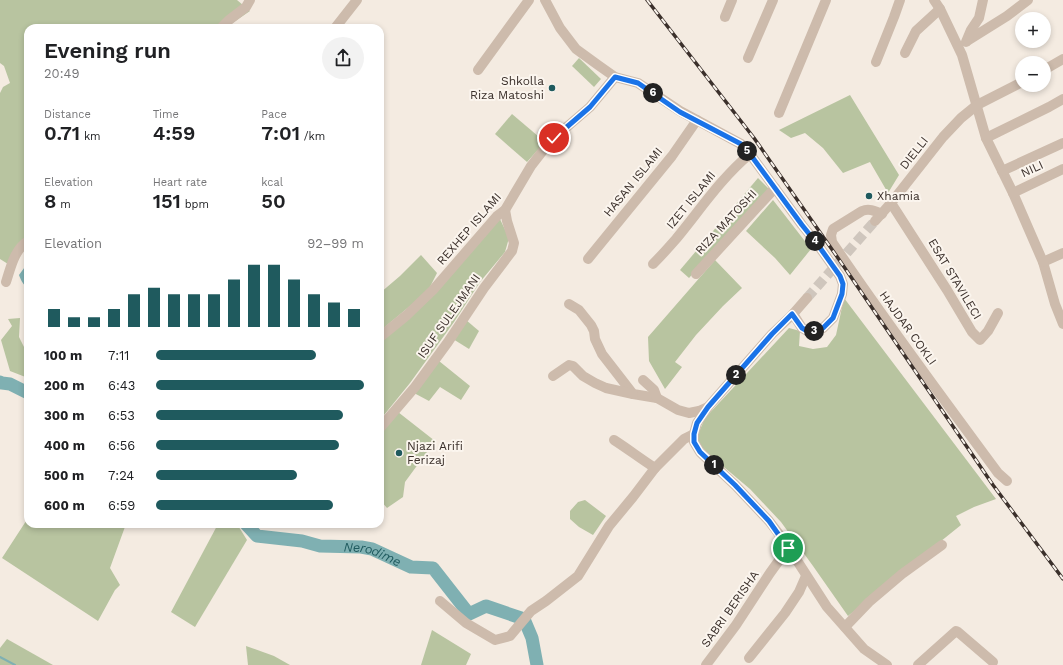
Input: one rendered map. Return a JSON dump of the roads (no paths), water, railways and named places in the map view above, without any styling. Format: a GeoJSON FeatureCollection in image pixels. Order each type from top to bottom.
{"type":"FeatureCollection","features":[{"type":"Feature","properties":{"kind":"street"},"geometry":{"type":"LineString","coordinates":[[224,24],[246,7],[250,0]]}},
{"type":"Feature","properties":{"kind":"street"},"geometry":{"type":"LineString","coordinates":[[338,24],[357,0]]}},
{"type":"Feature","properties":{"kind":"street"},"geometry":{"type":"LineString","coordinates":[[478,70],[529,0]]}},
{"type":"Feature","properties":{"kind":"street","name":"RIZA MATOSHI"},"geometry":{"type":"LineString","coordinates":[[545,0],[560,28],[576,48],[615,77],[638,83],[680,112],[741,144],[750,154],[840,276],[843,284],[842,294],[833,318],[823,328],[809,332],[802,328],[792,314]]}},
{"type":"Feature","properties":{"kind":"street"},"geometry":{"type":"LineString","coordinates":[[725,17],[732,0]]}},
{"type":"Feature","properties":{"kind":"street"},"geometry":{"type":"LineString","coordinates":[[748,58],[774,0]]}},
{"type":"Feature","properties":{"kind":"street"},"geometry":{"type":"LineString","coordinates":[[779,113],[826,0]]}},
{"type":"Feature","properties":{"kind":"street"},"geometry":{"type":"LineString","coordinates":[[876,62],[900,0]]}},
{"type":"Feature","properties":{"kind":"street"},"geometry":{"type":"LineString","coordinates":[[934,0],[963,45],[976,105],[986,138],[1043,262],[1059,302],[1063,322]]}},
{"type":"Feature","properties":{"kind":"street"},"geometry":{"type":"LineString","coordinates":[[963,45],[979,18],[983,0]]}},
{"type":"Feature","properties":{"kind":"street"},"geometry":{"type":"LineString","coordinates":[[963,45],[1028,0]]}},
{"type":"Feature","properties":{"kind":"street"},"geometry":{"type":"LineString","coordinates":[[906,53],[916,31],[940,9]]}},
{"type":"Feature","properties":{"kind":"street"},"geometry":{"type":"LineString","coordinates":[[1051,66],[1063,59]]}},
{"type":"Feature","properties":{"kind":"street","name":"REXHEP ISLAMI"},"geometry":{"type":"LineString","coordinates":[[384,334],[407,315],[433,290],[497,216],[505,210],[531,166],[545,148],[554,138],[590,107],[615,77]]}},
{"type":"Feature","properties":{"kind":"street","name":"DIELLI"},"geometry":{"type":"LineString","coordinates":[[879,218],[943,137],[961,118],[976,105],[1015,86]]}},
{"type":"Feature","properties":{"kind":"street"},"geometry":{"type":"LineString","coordinates":[[986,138],[1063,99]]}},
{"type":"Feature","properties":{"kind":"street","name":"HASAN ISLAMI"},"geometry":{"type":"LineString","coordinates":[[588,259],[672,156],[697,120]]}},
{"type":"Feature","properties":{"kind":"street"},"geometry":{"type":"LineString","coordinates":[[1002,171],[1063,143]]}},
{"type":"Feature","properties":{"kind":"street","name":"IZET ISLAMI"},"geometry":{"type":"LineString","coordinates":[[654,264],[737,164],[750,154]]}},
{"type":"Feature","properties":{"kind":"street","name":"NILI"},"geometry":{"type":"LineString","coordinates":[[1012,193],[1063,169]]}},
{"type":"Feature","properties":{"kind":"street","name":"RIZA MATOSHI"},"geometry":{"type":"LineString","coordinates":[[696,274],[775,188]]}},
{"type":"Feature","properties":{"kind":"street","name":"ESAT STAVILECI"},"geometry":{"type":"LineString","coordinates":[[892,203],[972,332],[980,340],[988,331],[998,313]]}},
{"type":"Feature","properties":{"kind":"street","name":"HAJDAR COKLI"},"geometry":{"type":"LineString","coordinates":[[879,218],[871,210],[866,209],[862,211],[833,229],[831,235],[832,242],[864,289],[998,473],[1007,481]]}},
{"type":"Feature","properties":{"kind":"street","name":"ISUF SULEJMANI"},"geometry":{"type":"LineString","coordinates":[[384,423],[415,387],[448,342],[484,288],[512,251],[514,244],[505,210]]}},
{"type":"Feature","properties":{"kind":"street"},"geometry":{"type":"LineString","coordinates":[[6,282],[14,258],[24,244]]}},
{"type":"Feature","properties":{"kind":"street"},"geometry":{"type":"LineString","coordinates":[[1043,262],[1063,253]]}},
{"type":"Feature","properties":{"kind":"street"},"geometry":{"type":"LineString","coordinates":[[807,298],[772,334],[708,407],[697,423],[694,434],[694,442],[700,452],[735,485],[769,521],[827,607],[864,649],[887,665]]}},
{"type":"Feature","properties":{"kind":"street"},"geometry":{"type":"LineString","coordinates":[[568,304],[579,310],[592,325],[595,339],[602,354],[633,394]]}},
{"type":"Feature","properties":{"kind":"street"},"geometry":{"type":"LineString","coordinates":[[553,376],[569,365],[573,366],[583,376],[606,388],[657,398],[678,410],[689,413],[708,407]]}},
{"type":"Feature","properties":{"kind":"street"},"geometry":{"type":"LineString","coordinates":[[643,380],[654,390],[657,398]]}},
{"type":"Feature","properties":{"kind":"street"},"geometry":{"type":"LineString","coordinates":[[685,412],[690,419],[697,423]]}},
{"type":"Feature","properties":{"kind":"street"},"geometry":{"type":"LineString","coordinates":[[440,601],[466,623],[495,640],[510,636],[531,611],[578,576],[609,526],[655,468],[684,439],[694,434]]}},
{"type":"Feature","properties":{"kind":"street"},"geometry":{"type":"LineString","coordinates":[[614,440],[655,468]]}},
{"type":"Feature","properties":{"kind":"street"},"geometry":{"type":"LineString","coordinates":[[845,627],[870,602],[902,574],[942,544]]}},
{"type":"Feature","properties":{"kind":"street","name":"SABRI BERISHA"},"geometry":{"type":"LineString","coordinates":[[706,665],[736,625],[788,548]]}},
{"type":"Feature","properties":{"kind":"street"},"geometry":{"type":"LineString","coordinates":[[749,658],[785,613],[799,592],[806,576]]}},
{"type":"Feature","properties":{"kind":"street"},"geometry":{"type":"LineString","coordinates":[[918,665],[954,632],[958,632],[993,662]]}},
{"type":"Feature","properties":{"kind":"water"},"geometry":{"type":"Polygon","coordinates":[[[24,268],[24,284],[23,283],[19,275],[24,268]]]}},
{"type":"Feature","properties":{"kind":"waterway","name":"Nerodime"},"geometry":{"type":"LineString","coordinates":[[0,382],[10,384],[24,391]]}},
{"type":"Feature","properties":{"kind":"waterway","name":"Nerodime"},"geometry":{"type":"LineString","coordinates":[[250,528],[257,536],[302,541],[320,546],[361,547],[372,549],[411,567],[433,568],[469,614],[486,606],[524,619],[532,638],[537,665]]}},
{"type":"Feature","properties":{"kind":"waterway"},"geometry":{"type":"LineString","coordinates":[[0,657],[15,665]]}},
{"type":"Feature","properties":{"kind":"tunnel"},"geometry":{"type":"LineString","coordinates":[[807,298],[875,221]]}},
{"type":"Feature","properties":{"kind":"railway"},"geometry":{"type":"LineString","coordinates":[[647,0],[754,138],[993,485],[1063,579]]}},
{"type":"Feature","properties":{"kind":"place","name":"Shkolla Riza Matoshi"},"geometry":{"type":"Point","coordinates":[552,88]}},
{"type":"Feature","properties":{"kind":"place","name":"Xhamia"},"geometry":{"type":"Point","coordinates":[869,196]}},
{"type":"Feature","properties":{"kind":"place","name":"Njazi Arifi Ferizaj"},"geometry":{"type":"Point","coordinates":[399,453]}}]}
